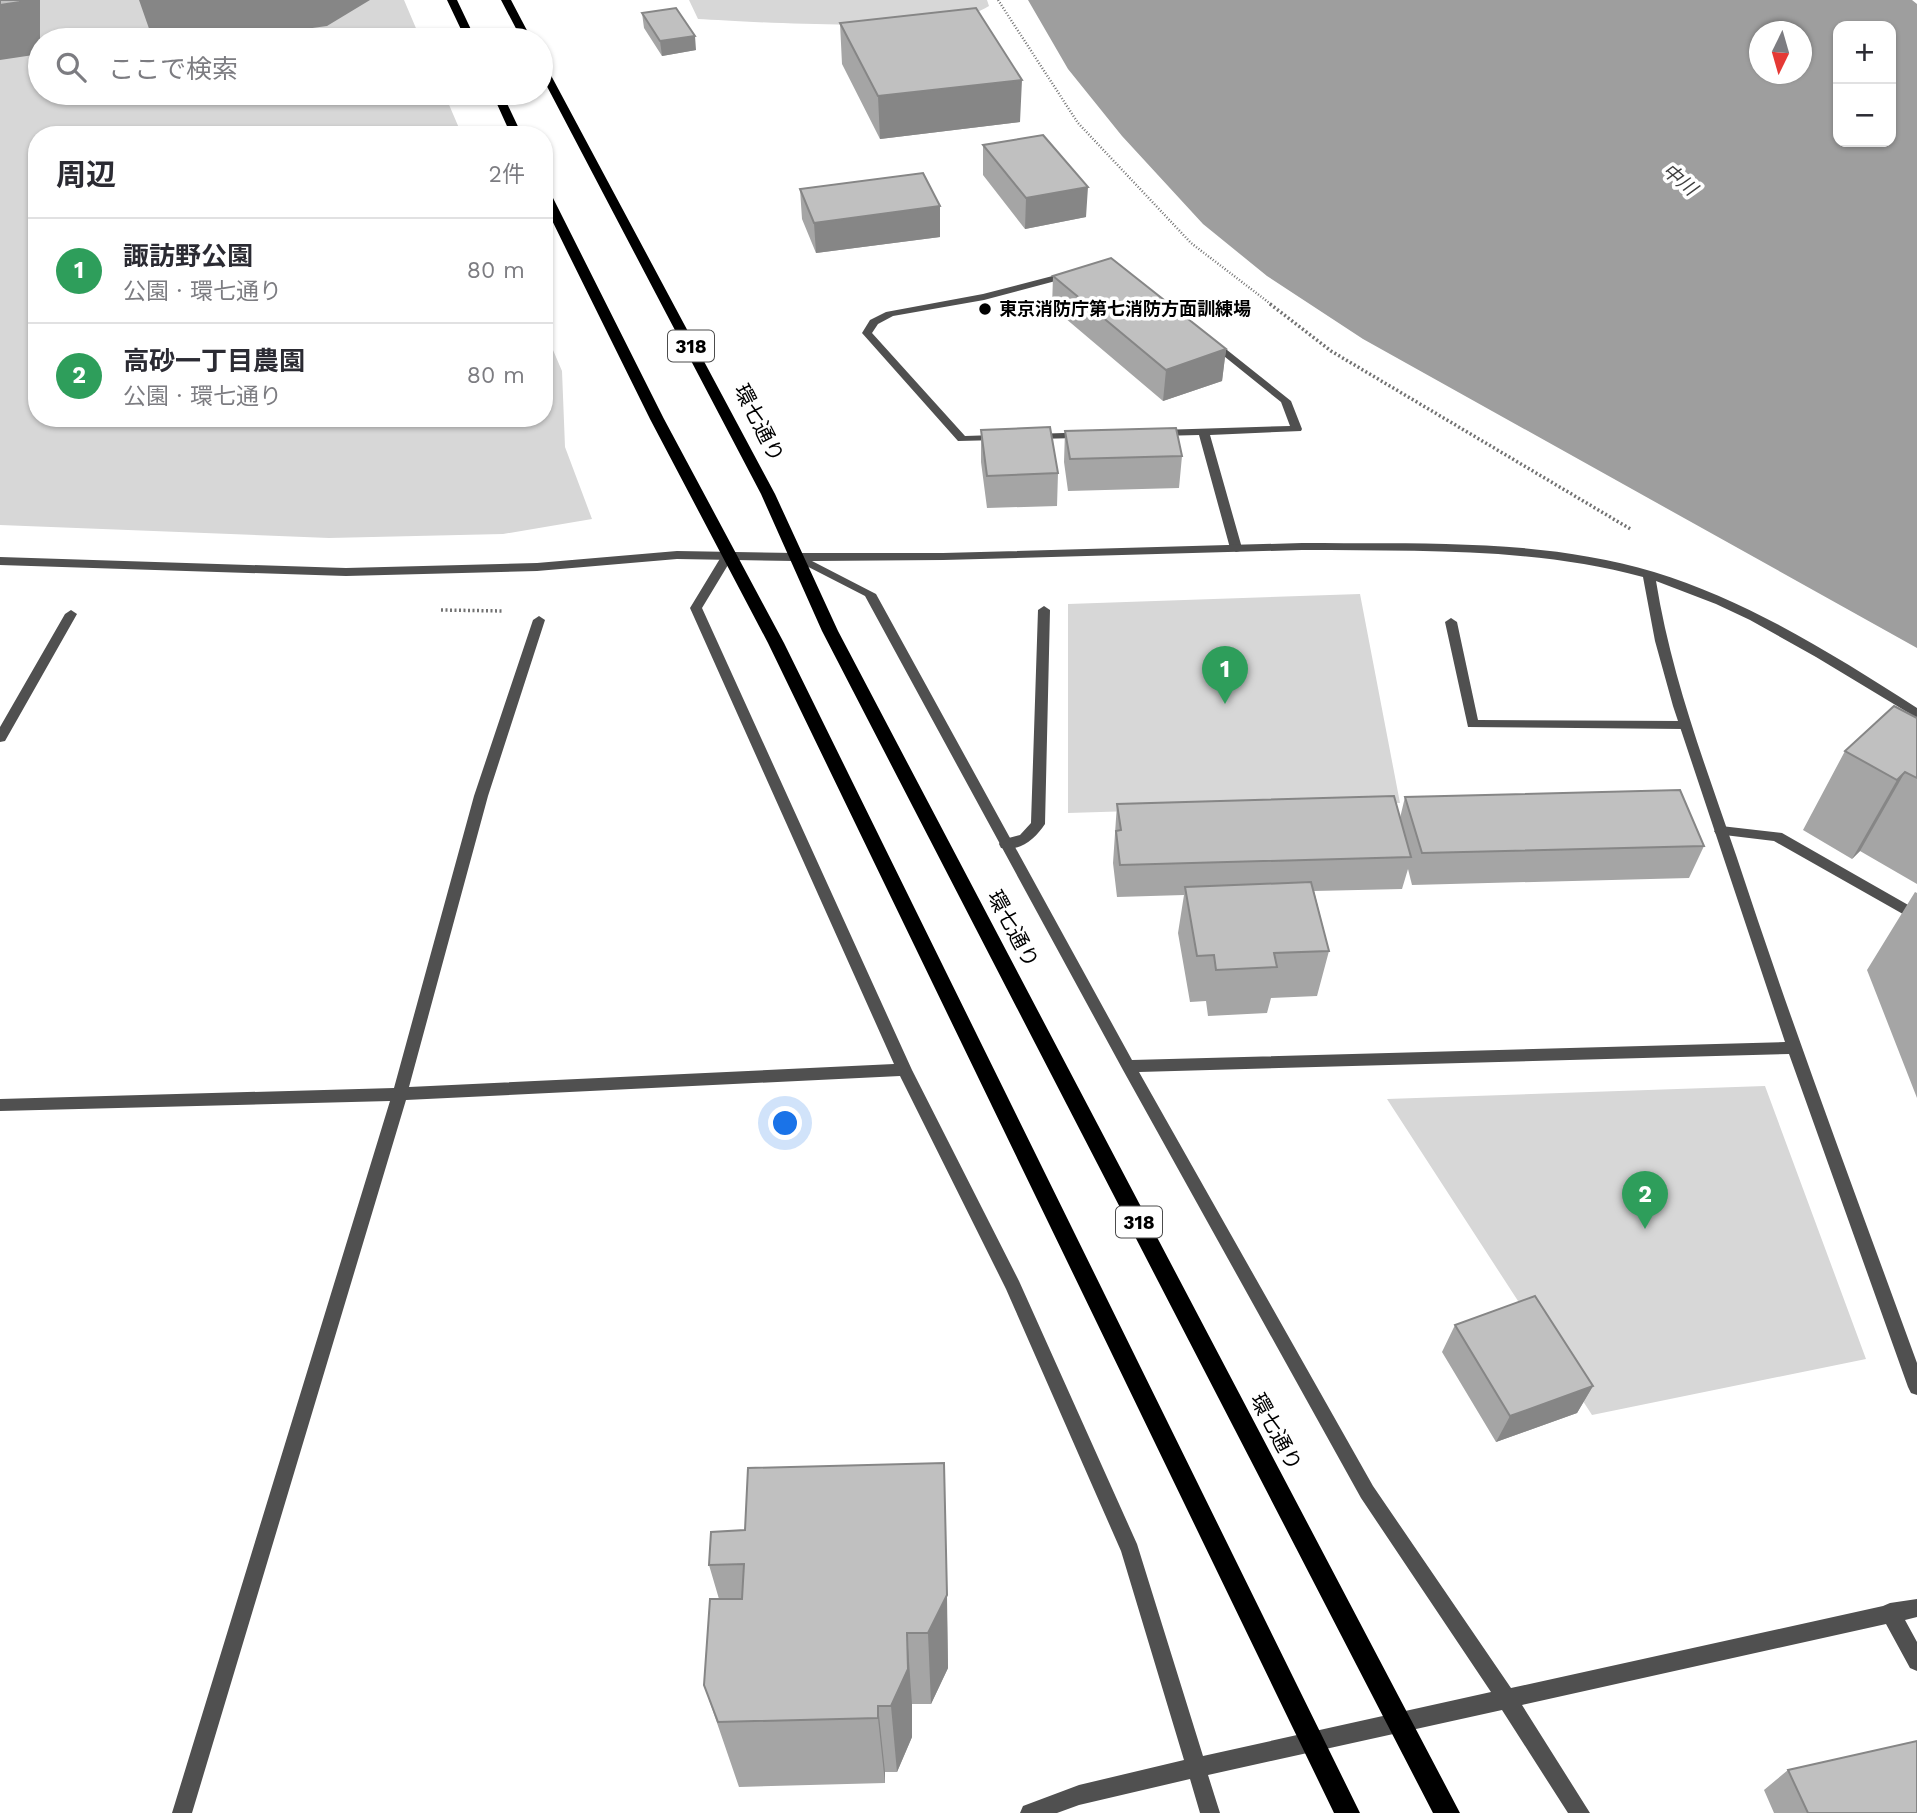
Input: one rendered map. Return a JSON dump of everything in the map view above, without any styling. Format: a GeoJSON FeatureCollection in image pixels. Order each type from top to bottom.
{"type":"FeatureCollection","features":[{"type":"Feature","properties":{"kind":"main road"},"geometry":{"type":"LineString","coordinates":[[452,0],[465,28]]}},
{"type":"Feature","properties":{"kind":"main road"},"geometry":{"type":"LineString","coordinates":[[506,0],[521,28]]}},
{"type":"Feature","properties":{"kind":"main road","name":"環七通り"},"geometry":{"type":"LineString","coordinates":[[553,88],[684,331],[768,494],[830,631],[1447,1813]]}},
{"type":"Feature","properties":{"kind":"main road"},"geometry":{"type":"LineString","coordinates":[[503,105],[513,126]]}},
{"type":"Feature","properties":{"kind":"main road"},"geometry":{"type":"LineString","coordinates":[[553,211],[611,333],[776,643],[1347,1813]]}},
{"type":"Feature","properties":{"kind":"street"},"geometry":{"type":"LineString","coordinates":[[1114,263],[1286,401],[1297,429],[1204,432],[961,439],[867,333],[874,322],[890,314],[984,297],[1114,263]]}},
{"type":"Feature","properties":{"kind":"street"},"geometry":{"type":"LineString","coordinates":[[1204,432],[1236,548]]}},
{"type":"Feature","properties":{"kind":"street"},"geometry":{"type":"LineString","coordinates":[[0,561],[346,572],[431,572],[537,567],[633,557],[728,555],[900,559],[1236,548],[1464,548],[1526,552],[1610,565],[1712,596],[1760,619],[1917,714]]}},
{"type":"Feature","properties":{"kind":"street"},"geometry":{"type":"LineString","coordinates":[[728,555],[696,608],[904,1070],[1013,1286],[1130,1550],[1194,1768],[1210,1813]]}},
{"type":"Feature","properties":{"kind":"street"},"geometry":{"type":"LineString","coordinates":[[795,557],[870,594],[1128,1066],[1367,1492],[1506,1697],[1580,1813]]}},
{"type":"Feature","properties":{"kind":"street"},"geometry":{"type":"LineString","coordinates":[[1649,575],[1652,599],[1684,725],[1917,1387]]}},
{"type":"Feature","properties":{"kind":"street"},"geometry":{"type":"LineString","coordinates":[[1006,844],[1025,839],[1038,824],[1044,610]]}},
{"type":"Feature","properties":{"kind":"street"},"geometry":{"type":"LineString","coordinates":[[0,738],[71,614]]}},
{"type":"Feature","properties":{"kind":"street"},"geometry":{"type":"LineString","coordinates":[[182,1813],[400,1094],[481,796],[539,620]]}},
{"type":"Feature","properties":{"kind":"street"},"geometry":{"type":"LineString","coordinates":[[1451,622],[1473,724],[1684,725]]}},
{"type":"Feature","properties":{"kind":"street"},"geometry":{"type":"LineString","coordinates":[[1721,831],[1777,836],[1917,917]]}},
{"type":"Feature","properties":{"kind":"street"},"geometry":{"type":"LineString","coordinates":[[1128,1066],[1796,1048]]}},
{"type":"Feature","properties":{"kind":"street"},"geometry":{"type":"LineString","coordinates":[[0,1105],[400,1094],[904,1070]]}},
{"type":"Feature","properties":{"kind":"street"},"geometry":{"type":"LineString","coordinates":[[1030,1813],[1079,1795],[1194,1768],[1917,1608]]}},
{"type":"Feature","properties":{"kind":"street"},"geometry":{"type":"LineString","coordinates":[[1890,1612],[1917,1661]]}},
{"type":"Feature","properties":{"kind":"path"},"geometry":{"type":"LineString","coordinates":[[998,0],[1002,10],[1078,122],[1191,243],[1331,351],[1642,536]]}},
{"type":"Feature","properties":{"kind":"shaded area"},"geometry":{"type":"Polygon","coordinates":[[[0,0],[404,0],[416,28],[28,28],[28,105],[449,105],[458,126],[28,126],[28,427],[553,427],[553,350],[562,371],[565,447],[592,519],[503,534],[329,538],[0,525],[0,0]]]}},
{"type":"Feature","properties":{"kind":"shaded area"},"geometry":{"type":"Polygon","coordinates":[[[689,0],[987,0],[989,6],[967,15],[934,21],[804,24],[698,19],[689,0]]]}},
{"type":"Feature","properties":{"kind":"shaded area"},"geometry":{"type":"Polygon","coordinates":[[[1360,594],[1400,803],[1068,813],[1068,604],[1360,594]]]}},
{"type":"Feature","properties":{"kind":"shaded area"},"geometry":{"type":"Polygon","coordinates":[[[1765,1086],[1866,1359],[1592,1415],[1387,1099],[1765,1086]]]}},
{"type":"Feature","properties":{"kind":"water","name":"中川"},"geometry":{"type":"Polygon","coordinates":[[[1028,0],[1912,0],[1917,4],[1917,648],[1363,339],[1267,276],[1203,224],[1122,136],[1068,69],[1028,0]]]}},
{"type":"Feature","properties":{"kind":"building"},"geometry":{"type":"Polygon","coordinates":[[[0,0],[20,0],[20,2],[0,5],[0,0]]]}},
{"type":"Feature","properties":{"kind":"building"},"geometry":{"type":"Polygon","coordinates":[[[676,8],[695,36],[660,41],[642,13],[676,8]]]}},
{"type":"Feature","properties":{"kind":"building"},"geometry":{"type":"Polygon","coordinates":[[[976,8],[1022,80],[878,96],[840,23],[976,8]]]}},
{"type":"Feature","properties":{"kind":"building"},"geometry":{"type":"Polygon","coordinates":[[[1043,135],[1088,187],[1026,198],[983,145],[1043,135]]]}},
{"type":"Feature","properties":{"kind":"building"},"geometry":{"type":"Polygon","coordinates":[[[923,173],[940,206],[814,223],[800,189],[923,173]]]}},
{"type":"Feature","properties":{"kind":"building"},"geometry":{"type":"Polygon","coordinates":[[[1111,258],[1226,349],[1166,370],[1053,276],[1111,258]]]}},
{"type":"Feature","properties":{"kind":"building"},"geometry":{"type":"Polygon","coordinates":[[[1050,427],[1058,473],[987,476],[981,430],[1050,427]]]}},
{"type":"Feature","properties":{"kind":"building"},"geometry":{"type":"Polygon","coordinates":[[[1176,428],[1182,456],[1070,459],[1065,431],[1176,428]]]}},
{"type":"Feature","properties":{"kind":"building"},"geometry":{"type":"Polygon","coordinates":[[[1894,706],[1917,718],[1917,778],[1905,772],[1897,780],[1845,751],[1894,706]]]}},
{"type":"Feature","properties":{"kind":"building"},"geometry":{"type":"Polygon","coordinates":[[[1680,790],[1704,846],[1422,853],[1405,797],[1680,790]]]}},
{"type":"Feature","properties":{"kind":"building"},"geometry":{"type":"Polygon","coordinates":[[[1394,796],[1411,857],[1120,865],[1116,831],[1121,830],[1117,804],[1394,796]]]}},
{"type":"Feature","properties":{"kind":"building"},"geometry":{"type":"Polygon","coordinates":[[[1311,882],[1329,951],[1274,953],[1277,967],[1216,970],[1214,955],[1197,956],[1185,887],[1311,882]]]}},
{"type":"Feature","properties":{"kind":"building"},"geometry":{"type":"Polygon","coordinates":[[[1535,1296],[1593,1386],[1510,1416],[1455,1325],[1535,1296]]]}},
{"type":"Feature","properties":{"kind":"building"},"geometry":{"type":"Polygon","coordinates":[[[944,1463],[947,1595],[928,1633],[907,1633],[908,1669],[891,1706],[878,1706],[878,1718],[718,1722],[704,1685],[710,1599],[742,1599],[744,1564],[709,1565],[711,1532],[745,1530],[748,1468],[944,1463]]]}},
{"type":"Feature","properties":{"kind":"building"},"geometry":{"type":"Polygon","coordinates":[[[1917,1741],[1917,1813],[1808,1813],[1788,1770],[1917,1741]]]}},
{"type":"Feature","properties":{"kind":"place","name":"東京消防庁第七消防方面訓練場"},"geometry":{"type":"Point","coordinates":[985,309]}},
{"type":"Feature","properties":{"kind":"place","name":"諏訪野公園"},"geometry":{"type":"Point","coordinates":[1225,704]}},
{"type":"Feature","properties":{"kind":"place","name":"高砂一丁目農園"},"geometry":{"type":"Point","coordinates":[1645,1229]}}]}
